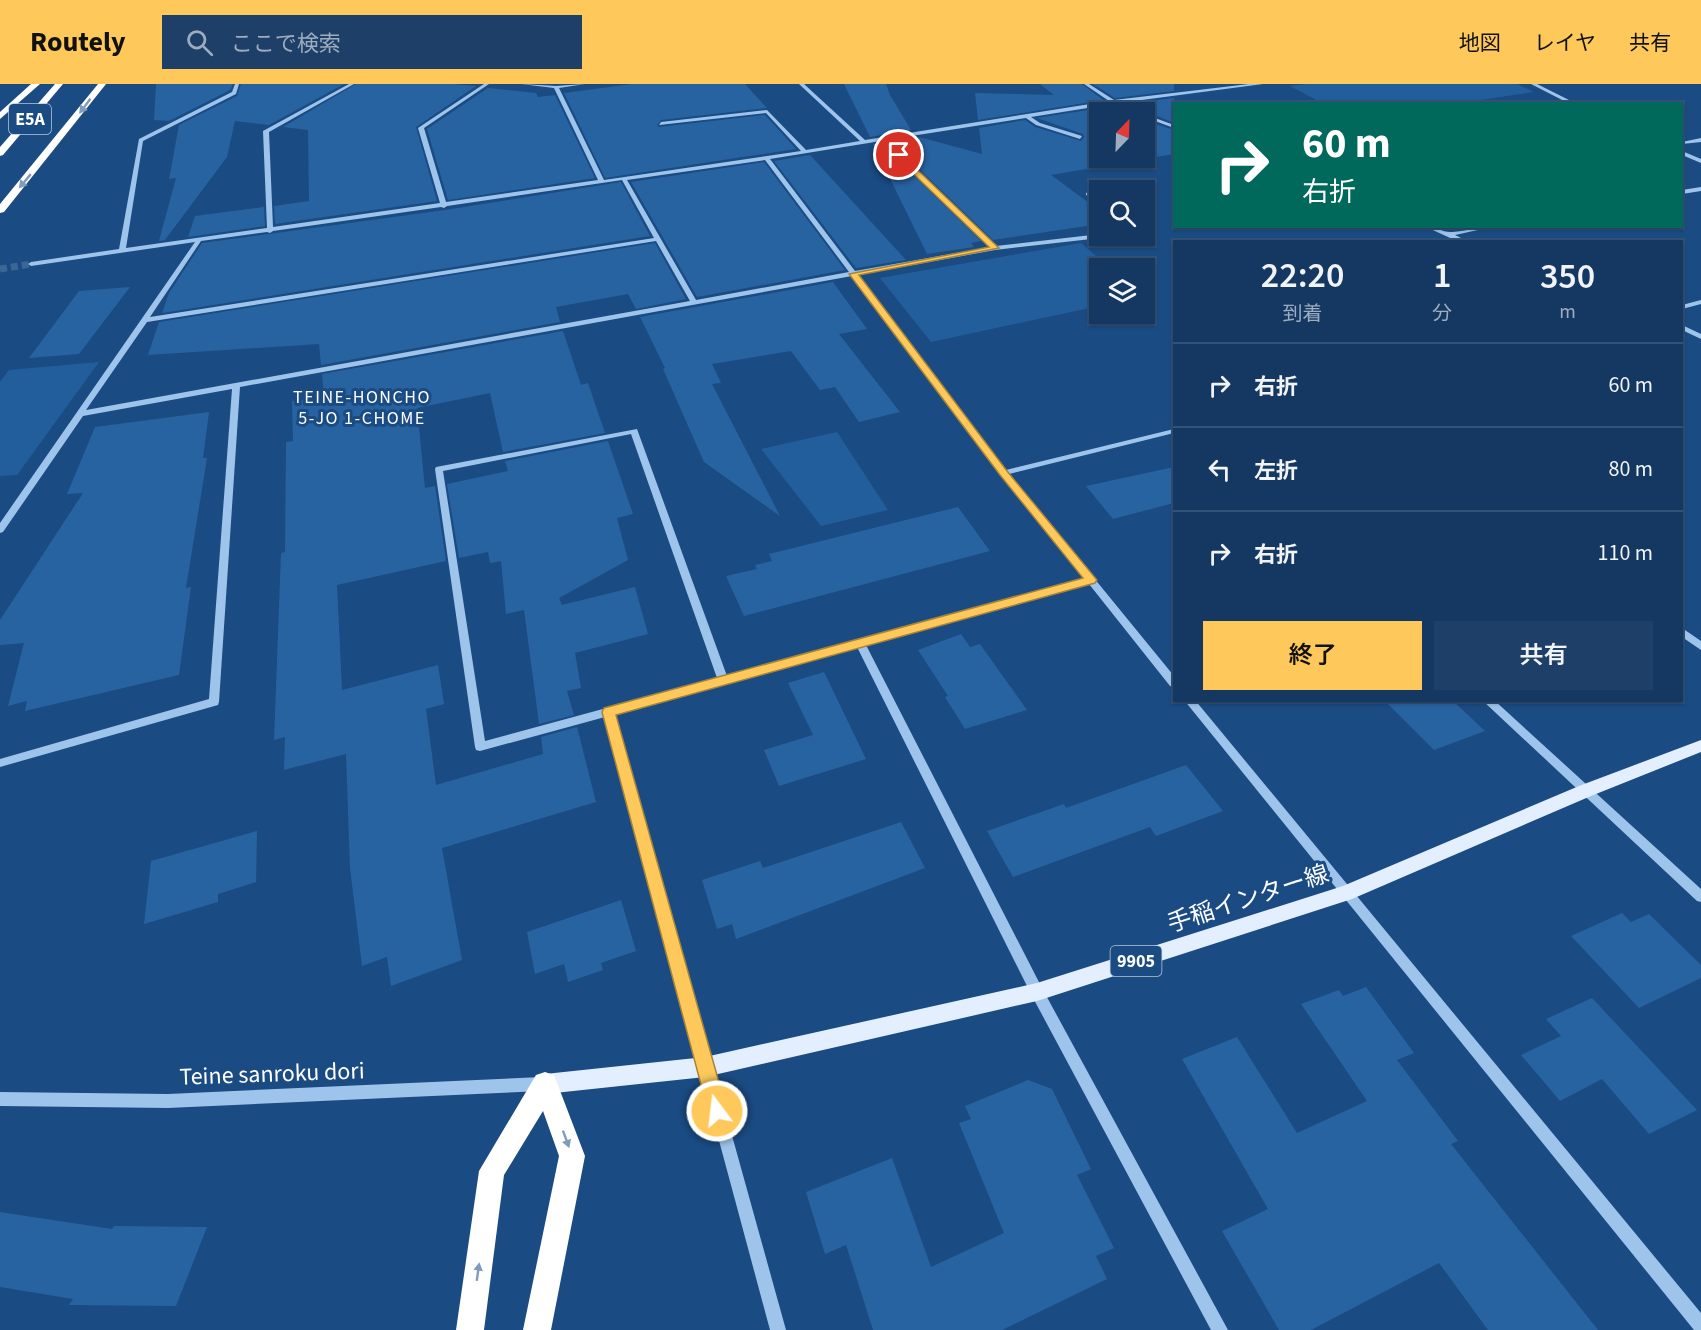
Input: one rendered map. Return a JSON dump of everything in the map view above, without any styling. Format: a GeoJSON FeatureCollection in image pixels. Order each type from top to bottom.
{"type":"FeatureCollection","features":[{"type":"Feature","properties":{"kind":"highway"},"geometry":{"type":"LineString","coordinates":[[0,116],[36,84]]}},
{"type":"Feature","properties":{"kind":"highway","name":"E5A"},"geometry":{"type":"LineString","coordinates":[[0,153],[59,84]]}},
{"type":"Feature","properties":{"kind":"highway","name":"E5A"},"geometry":{"type":"LineString","coordinates":[[0,210],[102,84]]}},
{"type":"Feature","properties":{"kind":"highway"},"geometry":{"type":"LineString","coordinates":[[470,1330],[492,1171],[545,1084]]}},
{"type":"Feature","properties":{"kind":"highway"},"geometry":{"type":"LineString","coordinates":[[537,1330],[572,1156],[545,1084]]}},
{"type":"Feature","properties":{"kind":"main road","name":"手稲インター線"},"geometry":{"type":"LineString","coordinates":[[545,1084],[705,1067],[1037,992],[1346,893],[1585,791],[1701,747]]}},
{"type":"Feature","properties":{"kind":"street"},"geometry":{"type":"LineString","coordinates":[[122,252],[141,140],[234,93],[237,84]]}},
{"type":"Feature","properties":{"kind":"street"},"geometry":{"type":"LineString","coordinates":[[270,231],[266,131],[352,84]]}},
{"type":"Feature","properties":{"kind":"street"},"geometry":{"type":"LineString","coordinates":[[444,206],[421,128],[487,84]]}},
{"type":"Feature","properties":{"kind":"street"},"geometry":{"type":"LineString","coordinates":[[523,84],[556,87],[583,84]]}},
{"type":"Feature","properties":{"kind":"street"},"geometry":{"type":"LineString","coordinates":[[801,84],[865,142]]}},
{"type":"Feature","properties":{"kind":"street"},"geometry":{"type":"LineString","coordinates":[[1086,84],[1113,102],[1261,84]]}},
{"type":"Feature","properties":{"kind":"street"},"geometry":{"type":"LineString","coordinates":[[1533,84],[1571,102]]}},
{"type":"Feature","properties":{"kind":"street"},"geometry":{"type":"LineString","coordinates":[[556,87],[602,182]]}},
{"type":"Feature","properties":{"kind":"street"},"geometry":{"type":"LineString","coordinates":[[31,264],[198,242],[766,158],[1089,106]]}},
{"type":"Feature","properties":{"kind":"street"},"geometry":{"type":"LineString","coordinates":[[662,124],[767,111],[805,152]]}},
{"type":"Feature","properties":{"kind":"street"},"geometry":{"type":"LineString","coordinates":[[1027,117],[1038,124],[1080,137]]}},
{"type":"Feature","properties":{"kind":"street"},"geometry":{"type":"LineString","coordinates":[[1155,119],[1173,127]]}},
{"type":"Feature","properties":{"kind":"street"},"geometry":{"type":"LineString","coordinates":[[883,140],[995,248]]}},
{"type":"Feature","properties":{"kind":"street"},"geometry":{"type":"LineString","coordinates":[[1683,143],[1701,140]]}},
{"type":"Feature","properties":{"kind":"street"},"geometry":{"type":"LineString","coordinates":[[1683,153],[1701,161]]}},
{"type":"Feature","properties":{"kind":"street"},"geometry":{"type":"LineString","coordinates":[[766,158],[1004,473],[1173,682]]}},
{"type":"Feature","properties":{"kind":"street"},"geometry":{"type":"LineString","coordinates":[[624,179],[694,303]]}},
{"type":"Feature","properties":{"kind":"street"},"geometry":{"type":"LineString","coordinates":[[1683,192],[1701,189]]}},
{"type":"Feature","properties":{"kind":"street"},"geometry":{"type":"LineString","coordinates":[[1432,228],[1461,240]]}},
{"type":"Feature","properties":{"kind":"street"},"geometry":{"type":"LineString","coordinates":[[1448,235],[1483,228]]}},
{"type":"Feature","properties":{"kind":"street"},"geometry":{"type":"LineString","coordinates":[[80,414],[995,248],[1089,237]]}},
{"type":"Feature","properties":{"kind":"street"},"geometry":{"type":"LineString","coordinates":[[144,320],[657,239]]}},
{"type":"Feature","properties":{"kind":"street"},"geometry":{"type":"LineString","coordinates":[[0,530],[198,242]]}},
{"type":"Feature","properties":{"kind":"street"},"geometry":{"type":"LineString","coordinates":[[1683,307],[1701,302]]}},
{"type":"Feature","properties":{"kind":"street"},"geometry":{"type":"LineString","coordinates":[[1683,328],[1701,337]]}},
{"type":"Feature","properties":{"kind":"street"},"geometry":{"type":"LineString","coordinates":[[0,763],[214,702],[236,386]]}},
{"type":"Feature","properties":{"kind":"street"},"geometry":{"type":"LineString","coordinates":[[723,680],[634,431],[439,469],[480,747],[1091,580]]}},
{"type":"Feature","properties":{"kind":"street"},"geometry":{"type":"LineString","coordinates":[[1004,473],[1173,431]]}},
{"type":"Feature","properties":{"kind":"street"},"geometry":{"type":"LineString","coordinates":[[1683,633],[1701,646]]}},
{"type":"Feature","properties":{"kind":"street"},"geometry":{"type":"LineString","coordinates":[[860,643],[1037,992],[1220,1330]]}},
{"type":"Feature","properties":{"kind":"street"},"geometry":{"type":"LineString","coordinates":[[1191,702],[1701,1326]]}},
{"type":"Feature","properties":{"kind":"street"},"geometry":{"type":"LineString","coordinates":[[1488,702],[1701,897]]}},
{"type":"Feature","properties":{"kind":"street"},"geometry":{"type":"LineString","coordinates":[[609,712],[778,1330]]}},
{"type":"Feature","properties":{"kind":"street","name":"Teine sanroku dori"},"geometry":{"type":"LineString","coordinates":[[0,1099],[168,1101],[545,1084]]}},
{"type":"Feature","properties":{"kind":"shaded area"},"geometry":{"type":"Polygon","coordinates":[[[1307,84],[1517,84],[1534,92],[1466,102],[1320,102],[1290,86],[1307,84]]]}},
{"type":"Feature","properties":{"kind":"shaded area"},"geometry":{"type":"Polygon","coordinates":[[[1081,243],[1098,258],[1089,258],[1089,308],[931,342],[880,278],[1081,243]]]}},
{"type":"Feature","properties":{"kind":"shaded area"},"geometry":{"type":"Polygon","coordinates":[[[99,362],[17,475],[0,476],[0,382],[9,370],[99,362]]]}},
{"type":"Feature","properties":{"kind":"shaded area"},"geometry":{"type":"Polygon","coordinates":[[[837,432],[888,510],[821,526],[761,449],[837,432]]]}},
{"type":"Feature","properties":{"kind":"building"},"geometry":{"type":"Polygon","coordinates":[[[156,84],[233,84],[230,90],[169,121],[154,120],[156,84]]]}},
{"type":"Feature","properties":{"kind":"building"},"geometry":{"type":"Polygon","coordinates":[[[241,84],[344,84],[269,125],[235,121],[227,157],[165,240],[159,241],[176,178],[169,179],[179,125],[237,96],[241,84]]]}},
{"type":"Feature","properties":{"kind":"building"},"geometry":{"type":"Polygon","coordinates":[[[356,84],[476,86],[416,127],[437,201],[275,224],[274,206],[309,201],[308,130],[283,127],[356,84]]]}},
{"type":"Feature","properties":{"kind":"building"},"geometry":{"type":"Polygon","coordinates":[[[632,84],[745,84],[767,108],[661,120],[657,125],[659,127],[765,115],[796,149],[605,178],[564,93],[632,84]]]}},
{"type":"Feature","properties":{"kind":"building"},"geometry":{"type":"Polygon","coordinates":[[[844,84],[886,84],[911,130],[870,137],[844,84]]]}},
{"type":"Feature","properties":{"kind":"building"},"geometry":{"type":"Polygon","coordinates":[[[1040,84],[1082,84],[1103,100],[978,120],[975,93],[1054,95],[1040,84]]]}},
{"type":"Feature","properties":{"kind":"building"},"geometry":{"type":"Polygon","coordinates":[[[1093,84],[1174,84],[1174,91],[1115,98],[1093,84]]]}},
{"type":"Feature","properties":{"kind":"building"},"geometry":{"type":"Polygon","coordinates":[[[488,88],[536,93],[538,97],[555,95],[595,178],[448,200],[427,129],[488,88]]]}},
{"type":"Feature","properties":{"kind":"building"},"geometry":{"type":"Polygon","coordinates":[[[1174,98],[1173,123],[1155,115],[1155,102],[1143,102],[1174,98]]]}},
{"type":"Feature","properties":{"kind":"building"},"geometry":{"type":"Polygon","coordinates":[[[1089,110],[1089,168],[1092,168],[1051,175],[1089,203],[1089,226],[993,240],[891,142],[919,137],[982,154],[979,128],[1025,120],[1035,127],[1081,141],[1083,134],[1037,118],[1089,110]]]}},
{"type":"Feature","properties":{"kind":"building"},"geometry":{"type":"Polygon","coordinates":[[[1155,124],[1173,130],[1173,154],[1155,157],[1155,124]]]}},
{"type":"Feature","properties":{"kind":"building"},"geometry":{"type":"Polygon","coordinates":[[[880,143],[981,241],[971,243],[974,247],[927,254],[873,144],[880,143]]]}},
{"type":"Feature","properties":{"kind":"building"},"geometry":{"type":"Polygon","coordinates":[[[810,155],[906,260],[856,268],[774,161],[810,155]]]}},
{"type":"Feature","properties":{"kind":"building"},"geometry":{"type":"Polygon","coordinates":[[[764,162],[845,270],[697,297],[631,182],[764,162]]]}},
{"type":"Feature","properties":{"kind":"building"},"geometry":{"type":"Polygon","coordinates":[[[621,182],[650,236],[162,313],[169,293],[202,243],[445,210],[621,182]]]}},
{"type":"Feature","properties":{"kind":"building"},"geometry":{"type":"Polygon","coordinates":[[[264,207],[265,226],[188,237],[195,216],[264,207]]]}},
{"type":"Feature","properties":{"kind":"building"},"geometry":{"type":"Polygon","coordinates":[[[655,243],[686,299],[636,309],[628,294],[556,307],[560,322],[321,365],[319,344],[148,355],[159,322],[655,243]]]}},
{"type":"Feature","properties":{"kind":"building"},"geometry":{"type":"Polygon","coordinates":[[[833,282],[867,329],[839,334],[900,412],[859,422],[835,387],[820,390],[791,351],[712,364],[721,383],[712,384],[780,516],[704,462],[663,369],[665,368],[640,317],[833,282]]]}},
{"type":"Feature","properties":{"kind":"building"},"geometry":{"type":"Polygon","coordinates":[[[130,287],[79,354],[29,358],[79,291],[130,287]]]}},
{"type":"Feature","properties":{"kind":"building"},"geometry":{"type":"Polygon","coordinates":[[[563,331],[581,385],[588,383],[605,433],[503,452],[490,393],[417,408],[425,488],[435,486],[446,561],[337,585],[342,690],[438,665],[444,704],[426,709],[436,785],[543,754],[541,737],[577,727],[596,802],[442,848],[462,960],[391,986],[387,957],[362,966],[350,868],[346,754],[284,770],[285,737],[274,740],[281,553],[285,552],[286,442],[293,441],[292,401],[324,397],[322,374],[563,331]]]}},
{"type":"Feature","properties":{"kind":"building"},"geometry":{"type":"Polygon","coordinates":[[[209,412],[203,458],[207,458],[186,588],[191,587],[179,675],[25,711],[27,701],[8,706],[24,643],[0,645],[0,620],[83,493],[67,494],[95,427],[209,412]]]}},
{"type":"Feature","properties":{"kind":"building"},"geometry":{"type":"Polygon","coordinates":[[[608,441],[633,514],[617,518],[628,560],[559,598],[562,605],[635,587],[648,634],[575,653],[581,688],[567,691],[574,715],[539,724],[524,610],[506,614],[501,561],[490,563],[488,552],[459,558],[447,484],[508,471],[505,461],[608,441]]]}},
{"type":"Feature","properties":{"kind":"building"},"geometry":{"type":"Polygon","coordinates":[[[1173,467],[1173,503],[1113,519],[1086,486],[1173,467]]]}},
{"type":"Feature","properties":{"kind":"building"},"geometry":{"type":"Polygon","coordinates":[[[958,507],[990,551],[744,616],[726,576],[757,569],[755,565],[772,561],[769,554],[958,507]]]}},
{"type":"Feature","properties":{"kind":"building"},"geometry":{"type":"Polygon","coordinates":[[[961,634],[970,647],[980,644],[1027,710],[965,729],[945,697],[948,696],[918,650],[961,634]]]}},
{"type":"Feature","properties":{"kind":"building"},"geometry":{"type":"Polygon","coordinates":[[[824,672],[866,759],[779,786],[764,750],[813,735],[788,683],[824,672]]]}},
{"type":"Feature","properties":{"kind":"building"},"geometry":{"type":"Polygon","coordinates":[[[1386,702],[1454,702],[1485,731],[1434,750],[1386,702]]]}},
{"type":"Feature","properties":{"kind":"building"},"geometry":{"type":"Polygon","coordinates":[[[1186,765],[1223,811],[1156,836],[1150,827],[1013,877],[987,831],[1064,804],[1066,808],[1186,765]]]}},
{"type":"Feature","properties":{"kind":"building"},"geometry":{"type":"Polygon","coordinates":[[[901,822],[925,868],[736,939],[732,924],[717,929],[702,880],[760,861],[763,868],[901,822]]]}},
{"type":"Feature","properties":{"kind":"building"},"geometry":{"type":"Polygon","coordinates":[[[257,831],[256,882],[218,894],[218,902],[144,924],[151,861],[257,831]]]}},
{"type":"Feature","properties":{"kind":"building"},"geometry":{"type":"Polygon","coordinates":[[[621,900],[636,951],[601,963],[603,970],[568,982],[564,964],[535,974],[527,932],[621,900]]]}},
{"type":"Feature","properties":{"kind":"building"},"geometry":{"type":"Polygon","coordinates":[[[1622,913],[1631,922],[1649,914],[1701,965],[1701,978],[1639,1008],[1571,936],[1622,913]]]}},
{"type":"Feature","properties":{"kind":"building"},"geometry":{"type":"Polygon","coordinates":[[[1366,987],[1414,1053],[1397,1060],[1458,1141],[1451,1144],[1598,1330],[1488,1330],[1439,1263],[1311,1330],[1279,1330],[1222,1231],[1268,1209],[1182,1059],[1237,1037],[1297,1133],[1367,1101],[1301,1004],[1339,990],[1343,996],[1366,987]]]}},
{"type":"Feature","properties":{"kind":"building"},"geometry":{"type":"Polygon","coordinates":[[[1592,998],[1697,1110],[1649,1134],[1602,1079],[1560,1101],[1521,1055],[1561,1036],[1546,1019],[1592,998]]]}},
{"type":"Feature","properties":{"kind":"building"},"geometry":{"type":"Polygon","coordinates":[[[1028,1080],[1052,1089],[1091,1169],[1077,1175],[1114,1248],[1096,1256],[1107,1279],[1002,1330],[873,1330],[846,1245],[825,1254],[806,1192],[892,1158],[931,1267],[1004,1233],[959,1123],[971,1119],[965,1106],[1028,1080]]]}},
{"type":"Feature","properties":{"kind":"building"},"geometry":{"type":"Polygon","coordinates":[[[0,1212],[112,1229],[114,1226],[207,1227],[176,1306],[69,1305],[73,1299],[0,1287],[0,1212]]]}},
{"type":"Feature","properties":{"kind":"tunnel"},"geometry":{"type":"LineString","coordinates":[[0,269],[31,264]]}},
{"type":"Feature","properties":{"kind":"district","name":"TEINE-HONCHO 5-JO 1-CHOME"},"geometry":{"type":"Point","coordinates":[362,407]}},
{"type":"Feature","properties":{"kind":"route"},"geometry":{"type":"LineString","coordinates":[[717,1111],[609,712],[1091,580],[1004,473],[853,274],[995,248],[899,155]]}}]}
